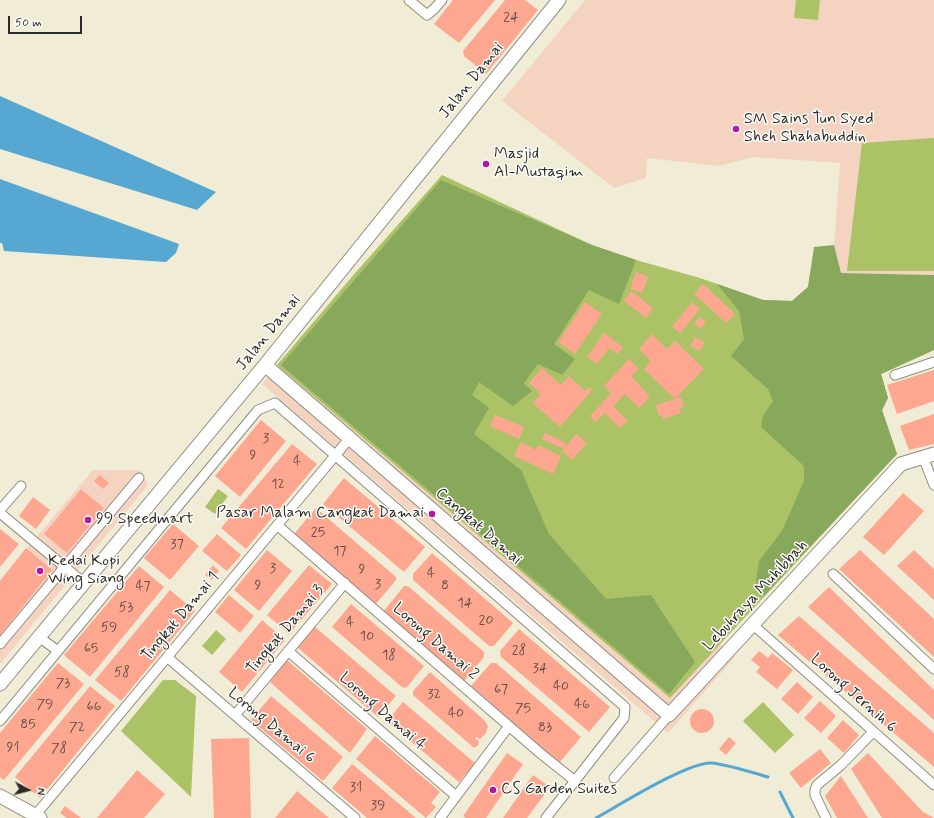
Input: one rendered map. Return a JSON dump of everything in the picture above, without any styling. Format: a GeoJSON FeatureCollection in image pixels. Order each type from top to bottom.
{"type":"FeatureCollection","features":[{"type":"Feature","properties":{"kind":"street"},"geometry":{"type":"LineString","coordinates":[[409,0],[427,15],[434,10],[442,0]]}},
{"type":"Feature","properties":{"kind":"street","name":"Jalan Damai"},"geometry":{"type":"LineString","coordinates":[[0,684],[265,365],[559,0]]}},
{"type":"Feature","properties":{"kind":"street"},"geometry":{"type":"LineString","coordinates":[[895,375],[934,362]]}},
{"type":"Feature","properties":{"kind":"street","name":"Cangkat Damai"},"geometry":{"type":"LineString","coordinates":[[265,365],[669,715]]}},
{"type":"Feature","properties":{"kind":"street"},"geometry":{"type":"LineString","coordinates":[[0,721],[258,410],[275,403],[624,707],[624,718],[546,818]]}},
{"type":"Feature","properties":{"kind":"street","name":"Tingkat Damai 1"},"geometry":{"type":"LineString","coordinates":[[36,817],[349,438]]}},
{"type":"Feature","properties":{"kind":"street"},"geometry":{"type":"LineString","coordinates":[[929,456],[934,485]]}},
{"type":"Feature","properties":{"kind":"street","name":"Lebuhraya Muhibbah"},"geometry":{"type":"LineString","coordinates":[[614,778],[752,624],[901,464],[929,456]]}},
{"type":"Feature","properties":{"kind":"street"},"geometry":{"type":"LineString","coordinates":[[0,644],[139,478]]}},
{"type":"Feature","properties":{"kind":"street"},"geometry":{"type":"LineString","coordinates":[[21,486],[0,512],[84,583]]}},
{"type":"Feature","properties":{"kind":"street","name":"Lorong Damai 2"},"geometry":{"type":"LineString","coordinates":[[277,525],[540,753],[575,780]]}},
{"type":"Feature","properties":{"kind":"street"},"geometry":{"type":"LineString","coordinates":[[833,574],[934,669]]}},
{"type":"Feature","properties":{"kind":"street","name":"Tingkat Damai 3"},"geometry":{"type":"LineString","coordinates":[[235,715],[344,583]]}},
{"type":"Feature","properties":{"kind":"street","name":"Lorong Jernih 6"},"geometry":{"type":"LineString","coordinates":[[752,624],[934,785]]}},
{"type":"Feature","properties":{"kind":"street"},"geometry":{"type":"LineString","coordinates":[[39,637],[58,651]]}},
{"type":"Feature","properties":{"kind":"street","name":"Lorong Damai 4"},"geometry":{"type":"LineString","coordinates":[[288,651],[456,796]]}},
{"type":"Feature","properties":{"kind":"street","name":"Lorong Damai 6"},"geometry":{"type":"LineString","coordinates":[[167,657],[355,818]]}},
{"type":"Feature","properties":{"kind":"street"},"geometry":{"type":"LineString","coordinates":[[440,818],[509,726]]}},
{"type":"Feature","properties":{"kind":"street"},"geometry":{"type":"LineString","coordinates":[[826,818],[814,790],[817,785],[841,765],[873,732]]}},
{"type":"Feature","properties":{"kind":"street"},"geometry":{"type":"LineString","coordinates":[[0,796],[36,817]]}},
{"type":"Feature","properties":{"kind":"shaded area","name":"SM Sains Tun Syed Sheh Shahabuddin"},"geometry":{"type":"Polygon","coordinates":[[[585,0],[934,0],[934,275],[841,273],[834,245],[840,163],[753,157],[719,166],[647,158],[646,178],[614,188],[502,101],[585,0]]]}},
{"type":"Feature","properties":{"kind":"shaded area","name":"Pasar Malam Cangkat Damai"},"geometry":{"type":"Polygon","coordinates":[[[277,365],[670,698],[720,644],[735,657],[668,733],[262,384],[277,365]]]}},
{"type":"Feature","properties":{"kind":"shaded area"},"geometry":{"type":"Polygon","coordinates":[[[93,470],[140,470],[148,485],[0,664],[0,580],[93,470]]]}},
{"type":"Feature","properties":{"kind":"green space"},"geometry":{"type":"Polygon","coordinates":[[[796,0],[820,0],[818,20],[794,18],[796,0]]]}},
{"type":"Feature","properties":{"kind":"green space"},"geometry":{"type":"Polygon","coordinates":[[[934,138],[934,271],[847,271],[862,143],[934,138]]]}},
{"type":"Feature","properties":{"kind":"green space"},"geometry":{"type":"Polygon","coordinates":[[[442,175],[592,245],[636,260],[700,278],[763,300],[792,301],[808,287],[810,274],[934,350],[881,374],[888,398],[882,410],[897,454],[670,698],[277,365],[356,272],[442,175]]]}},
{"type":"Feature","properties":{"kind":"green space"},"geometry":{"type":"Polygon","coordinates":[[[441,180],[592,245],[636,260],[619,304],[589,290],[554,344],[575,359],[562,375],[538,364],[524,383],[532,391],[513,406],[479,382],[472,395],[489,408],[474,434],[521,470],[549,534],[606,599],[651,595],[695,662],[669,694],[281,365],[441,180]]]}},
{"type":"Feature","properties":{"kind":"green space"},"geometry":{"type":"Polygon","coordinates":[[[834,245],[841,273],[934,275],[934,350],[881,374],[888,398],[882,410],[897,454],[764,596],[758,590],[756,580],[759,561],[782,531],[804,481],[804,466],[761,427],[763,416],[773,401],[768,389],[731,356],[744,339],[739,311],[717,284],[763,300],[792,301],[808,287],[814,247],[834,245]]]}},
{"type":"Feature","properties":{"kind":"green space"},"geometry":{"type":"Polygon","coordinates":[[[218,489],[228,496],[215,514],[205,507],[218,489]]]}},
{"type":"Feature","properties":{"kind":"green space"},"geometry":{"type":"Polygon","coordinates":[[[216,630],[226,639],[212,655],[202,646],[216,630]]]}},
{"type":"Feature","properties":{"kind":"green space"},"geometry":{"type":"Polygon","coordinates":[[[163,680],[175,680],[196,696],[191,797],[121,731],[163,680]]]}},
{"type":"Feature","properties":{"kind":"green space"},"geometry":{"type":"Polygon","coordinates":[[[763,702],[794,735],[775,753],[743,721],[763,702]]]}},
{"type":"Feature","properties":{"kind":"water"},"geometry":{"type":"Polygon","coordinates":[[[0,96],[216,192],[197,210],[0,149],[0,96]]]}},
{"type":"Feature","properties":{"kind":"water"},"geometry":{"type":"Polygon","coordinates":[[[0,179],[179,244],[176,253],[166,262],[4,251],[2,243],[0,243],[0,179]]]}},
{"type":"Feature","properties":{"kind":"building"},"geometry":{"type":"Polygon","coordinates":[[[453,0],[495,0],[459,43],[434,24],[453,0]]]}},
{"type":"Feature","properties":{"kind":"building"},"geometry":{"type":"Polygon","coordinates":[[[505,0],[525,0],[538,10],[486,74],[464,56],[463,51],[505,0]]]}},
{"type":"Feature","properties":{"kind":"building"},"geometry":{"type":"Polygon","coordinates":[[[636,272],[648,277],[642,293],[630,289],[636,272]]]}},
{"type":"Feature","properties":{"kind":"building"},"geometry":{"type":"Polygon","coordinates":[[[703,284],[735,314],[726,323],[694,294],[703,284]]]}},
{"type":"Feature","properties":{"kind":"building"},"geometry":{"type":"Polygon","coordinates":[[[631,291],[653,308],[646,318],[624,301],[631,291]]]}},
{"type":"Feature","properties":{"kind":"building"},"geometry":{"type":"Polygon","coordinates":[[[585,302],[602,314],[575,354],[558,342],[585,302]]]}},
{"type":"Feature","properties":{"kind":"building"},"geometry":{"type":"Polygon","coordinates":[[[692,302],[700,309],[680,333],[672,327],[692,302]]]}},
{"type":"Feature","properties":{"kind":"building"},"geometry":{"type":"Polygon","coordinates":[[[700,317],[706,322],[700,329],[694,323],[700,317]]]}},
{"type":"Feature","properties":{"kind":"building"},"geometry":{"type":"Polygon","coordinates":[[[604,333],[623,347],[618,354],[609,348],[597,364],[587,357],[604,333]]]}},
{"type":"Feature","properties":{"kind":"building"},"geometry":{"type":"Polygon","coordinates":[[[652,334],[667,349],[675,341],[704,369],[675,399],[644,369],[651,361],[639,349],[652,334]]]}},
{"type":"Feature","properties":{"kind":"building"},"geometry":{"type":"Polygon","coordinates":[[[695,337],[705,342],[700,351],[690,346],[695,337]]]}},
{"type":"Feature","properties":{"kind":"building"},"geometry":{"type":"Polygon","coordinates":[[[629,359],[639,369],[631,376],[650,397],[639,408],[625,394],[613,406],[628,421],[619,428],[605,413],[595,422],[590,416],[611,393],[604,386],[629,359]]]}},
{"type":"Feature","properties":{"kind":"building"},"geometry":{"type":"Polygon","coordinates":[[[542,368],[561,385],[569,376],[585,391],[589,387],[592,390],[560,427],[533,403],[541,394],[529,383],[542,368]]]}},
{"type":"Feature","properties":{"kind":"building"},"geometry":{"type":"Polygon","coordinates":[[[934,370],[934,401],[897,414],[887,385],[934,370]]]}},
{"type":"Feature","properties":{"kind":"building"},"geometry":{"type":"Polygon","coordinates":[[[681,397],[684,407],[679,408],[681,413],[663,419],[662,415],[659,416],[656,405],[681,397]]]}},
{"type":"Feature","properties":{"kind":"building"},"geometry":{"type":"Polygon","coordinates":[[[934,414],[934,444],[909,450],[900,426],[934,414]]]}},
{"type":"Feature","properties":{"kind":"building"},"geometry":{"type":"Polygon","coordinates":[[[495,415],[524,427],[519,439],[490,426],[495,415]]]}},
{"type":"Feature","properties":{"kind":"building"},"geometry":{"type":"Polygon","coordinates":[[[261,420],[286,441],[240,497],[215,476],[261,420]]]}},
{"type":"Feature","properties":{"kind":"building"},"geometry":{"type":"Polygon","coordinates":[[[545,433],[566,443],[564,449],[542,439],[545,433]]]}},
{"type":"Feature","properties":{"kind":"building"},"geometry":{"type":"Polygon","coordinates":[[[576,434],[587,443],[572,460],[562,451],[576,434]]]}},
{"type":"Feature","properties":{"kind":"building"},"geometry":{"type":"Polygon","coordinates":[[[521,442],[536,450],[538,445],[561,456],[553,474],[514,456],[521,442]]]}},
{"type":"Feature","properties":{"kind":"building"},"geometry":{"type":"Polygon","coordinates":[[[292,444],[317,464],[246,549],[221,528],[292,444]]]}},
{"type":"Feature","properties":{"kind":"building"},"geometry":{"type":"Polygon","coordinates":[[[100,475],[109,483],[103,489],[94,481],[100,475]]]}},
{"type":"Feature","properties":{"kind":"building"},"geometry":{"type":"Polygon","coordinates":[[[344,478],[425,547],[404,572],[323,504],[344,478]]]}},
{"type":"Feature","properties":{"kind":"building"},"geometry":{"type":"Polygon","coordinates":[[[81,489],[104,508],[67,553],[44,534],[81,489]]]}},
{"type":"Feature","properties":{"kind":"building"},"geometry":{"type":"Polygon","coordinates":[[[903,493],[924,511],[884,555],[863,537],[903,493]]]}},
{"type":"Feature","properties":{"kind":"building"},"geometry":{"type":"Polygon","coordinates":[[[33,497],[50,510],[36,529],[19,516],[33,497]]]}},
{"type":"Feature","properties":{"kind":"building"},"geometry":{"type":"Polygon","coordinates":[[[316,508],[396,577],[396,580],[375,605],[294,534],[316,508]]]}},
{"type":"Feature","properties":{"kind":"building"},"geometry":{"type":"Polygon","coordinates":[[[173,524],[199,546],[170,580],[144,558],[173,524]]]}},
{"type":"Feature","properties":{"kind":"building"},"geometry":{"type":"Polygon","coordinates":[[[0,529],[19,544],[0,567],[0,529]]]}},
{"type":"Feature","properties":{"kind":"building"},"geometry":{"type":"Polygon","coordinates":[[[217,534],[241,555],[227,571],[202,551],[217,534]]]}},
{"type":"Feature","properties":{"kind":"building"},"geometry":{"type":"Polygon","coordinates":[[[26,548],[52,570],[0,635],[0,581],[26,548]]]}},
{"type":"Feature","properties":{"kind":"building"},"geometry":{"type":"Polygon","coordinates":[[[267,550],[292,571],[259,611],[234,590],[267,550]]]}},
{"type":"Feature","properties":{"kind":"building"},"geometry":{"type":"Polygon","coordinates":[[[860,550],[934,619],[934,657],[839,569],[860,550]]]}},
{"type":"Feature","properties":{"kind":"building"},"geometry":{"type":"Polygon","coordinates":[[[914,550],[934,569],[934,600],[897,566],[914,550]]]}},
{"type":"Feature","properties":{"kind":"building"},"geometry":{"type":"Polygon","coordinates":[[[432,553],[513,623],[494,646],[489,646],[413,580],[413,574],[432,553]]]}},
{"type":"Feature","properties":{"kind":"building"},"geometry":{"type":"Polygon","coordinates":[[[213,565],[219,571],[211,580],[205,575],[213,565]]]}},
{"type":"Feature","properties":{"kind":"building"},"geometry":{"type":"Polygon","coordinates":[[[309,565],[332,584],[289,634],[267,615],[309,565]]]}},
{"type":"Feature","properties":{"kind":"building"},"geometry":{"type":"Polygon","coordinates":[[[139,566],[164,587],[90,677],[64,655],[139,566]]]}},
{"type":"Feature","properties":{"kind":"building"},"geometry":{"type":"Polygon","coordinates":[[[404,586],[408,586],[484,652],[484,657],[464,681],[383,612],[404,586]]]}},
{"type":"Feature","properties":{"kind":"building"},"geometry":{"type":"Polygon","coordinates":[[[829,587],[934,690],[934,720],[808,607],[829,587]]]}},
{"type":"Feature","properties":{"kind":"building"},"geometry":{"type":"Polygon","coordinates":[[[170,590],[195,611],[121,701],[95,680],[170,590]]]}},
{"type":"Feature","properties":{"kind":"building"},"geometry":{"type":"Polygon","coordinates":[[[229,595],[254,616],[240,633],[215,612],[229,595]]]}},
{"type":"Feature","properties":{"kind":"building"},"geometry":{"type":"Polygon","coordinates":[[[351,604],[424,666],[407,687],[403,688],[332,627],[351,604]]]}},
{"type":"Feature","properties":{"kind":"building"},"geometry":{"type":"Polygon","coordinates":[[[799,616],[934,733],[934,767],[778,635],[799,616]]]}},
{"type":"Feature","properties":{"kind":"building"},"geometry":{"type":"Polygon","coordinates":[[[262,620],[285,640],[242,692],[219,672],[262,620]]]}},
{"type":"Feature","properties":{"kind":"building"},"geometry":{"type":"Polygon","coordinates":[[[314,626],[396,696],[378,717],[297,647],[314,626]]]}},
{"type":"Feature","properties":{"kind":"building"},"geometry":{"type":"Polygon","coordinates":[[[519,629],[610,707],[589,732],[501,657],[500,651],[519,629]]]}},
{"type":"Feature","properties":{"kind":"building"},"geometry":{"type":"Polygon","coordinates":[[[759,651],[768,658],[772,653],[793,670],[777,689],[756,672],[760,667],[751,660],[759,651]]]}},
{"type":"Feature","properties":{"kind":"building"},"geometry":{"type":"Polygon","coordinates":[[[287,660],[367,729],[350,753],[270,682],[287,660]]]}},
{"type":"Feature","properties":{"kind":"building"},"geometry":{"type":"Polygon","coordinates":[[[58,663],[84,684],[4,780],[0,777],[0,733],[58,663]]]}},
{"type":"Feature","properties":{"kind":"building"},"geometry":{"type":"Polygon","coordinates":[[[491,663],[496,663],[581,737],[559,763],[471,686],[491,663]]]}},
{"type":"Feature","properties":{"kind":"building"},"geometry":{"type":"Polygon","coordinates":[[[430,672],[485,721],[488,726],[486,733],[480,739],[476,737],[475,739],[478,740],[479,744],[476,747],[474,748],[413,695],[413,691],[430,672]]]}},
{"type":"Feature","properties":{"kind":"building"},"geometry":{"type":"Polygon","coordinates":[[[797,682],[813,697],[798,714],[781,699],[797,682]]]}},
{"type":"Feature","properties":{"kind":"building"},"geometry":{"type":"Polygon","coordinates":[[[90,686],[115,706],[40,798],[15,777],[90,686]]]}},
{"type":"Feature","properties":{"kind":"building"},"geometry":{"type":"Polygon","coordinates":[[[271,696],[343,757],[323,781],[251,720],[271,696]]]}},
{"type":"Feature","properties":{"kind":"building"},"geometry":{"type":"Polygon","coordinates":[[[820,701],[836,716],[821,733],[804,718],[820,701]]]}},
{"type":"Feature","properties":{"kind":"building"},"geometry":{"type":"Polygon","coordinates":[[[403,702],[475,763],[459,782],[387,721],[403,702]]]}},
{"type":"Feature","properties":{"kind":"building"},"geometry":{"type":"Polygon","coordinates":[[[702,709],[711,712],[714,721],[711,730],[702,733],[693,730],[690,721],[693,712],[702,709]]]}},
{"type":"Feature","properties":{"kind":"building"},"geometry":{"type":"Polygon","coordinates":[[[843,720],[859,735],[844,753],[827,738],[843,720]]]}},
{"type":"Feature","properties":{"kind":"building"},"geometry":{"type":"Polygon","coordinates":[[[375,736],[440,792],[431,803],[436,807],[426,818],[356,759],[375,736]]]}},
{"type":"Feature","properties":{"kind":"building"},"geometry":{"type":"Polygon","coordinates":[[[729,737],[736,743],[726,755],[719,749],[729,737]]]}},
{"type":"Feature","properties":{"kind":"building"},"geometry":{"type":"Polygon","coordinates":[[[249,738],[251,818],[214,818],[211,739],[249,738]]]}},
{"type":"Feature","properties":{"kind":"building"},"geometry":{"type":"Polygon","coordinates":[[[820,749],[831,763],[801,788],[789,773],[820,749]]]}},
{"type":"Feature","properties":{"kind":"building","name":"CS Garden Suites"},"geometry":{"type":"Polygon","coordinates":[[[507,753],[523,764],[486,818],[466,818],[463,816],[507,753]]]}},
{"type":"Feature","properties":{"kind":"building"},"geometry":{"type":"Polygon","coordinates":[[[868,753],[923,812],[934,818],[882,818],[851,769],[868,753]]]}},
{"type":"Feature","properties":{"kind":"building"},"geometry":{"type":"Polygon","coordinates":[[[352,764],[416,818],[367,818],[332,788],[352,764]]]}},
{"type":"Feature","properties":{"kind":"building"},"geometry":{"type":"Polygon","coordinates":[[[137,770],[165,794],[144,818],[97,818],[137,770]]]}},
{"type":"Feature","properties":{"kind":"building"},"geometry":{"type":"Polygon","coordinates":[[[533,775],[550,787],[527,818],[503,818],[533,775]]]}},
{"type":"Feature","properties":{"kind":"building"},"geometry":{"type":"Polygon","coordinates":[[[841,776],[868,818],[837,818],[825,796],[841,776]]]}},
{"type":"Feature","properties":{"kind":"building"},"geometry":{"type":"Polygon","coordinates":[[[297,791],[329,818],[275,818],[297,791]]]}},
{"type":"Feature","properties":{"kind":"building"},"geometry":{"type":"Polygon","coordinates":[[[65,806],[81,818],[67,818],[60,813],[65,806]]]}},
{"type":"Feature","properties":{"kind":"waterway"},"geometry":{"type":"LineString","coordinates":[[596,818],[671,776],[701,764],[719,764],[768,777]]}},
{"type":"Feature","properties":{"kind":"waterway"},"geometry":{"type":"LineString","coordinates":[[780,792],[793,818]]}},
{"type":"Feature","properties":{"kind":"place","name":"SM Sains Tun Syed Sheh Shahabuddin"},"geometry":{"type":"Point","coordinates":[736,129]}},
{"type":"Feature","properties":{"kind":"place","name":"Masjid Al-Mustaqim"},"geometry":{"type":"Point","coordinates":[486,164]}},
{"type":"Feature","properties":{"kind":"place","name":"Pasar Malam Cangkat Damai"},"geometry":{"type":"Point","coordinates":[432,514]}},
{"type":"Feature","properties":{"kind":"place","name":"99 Speedmart"},"geometry":{"type":"Point","coordinates":[88,520]}},
{"type":"Feature","properties":{"kind":"place","name":"Kedai Kopi Wing Siang"},"geometry":{"type":"Point","coordinates":[40,571]}},
{"type":"Feature","properties":{"kind":"place","name":"CS Garden Suites"},"geometry":{"type":"Point","coordinates":[493,790]}}]}
